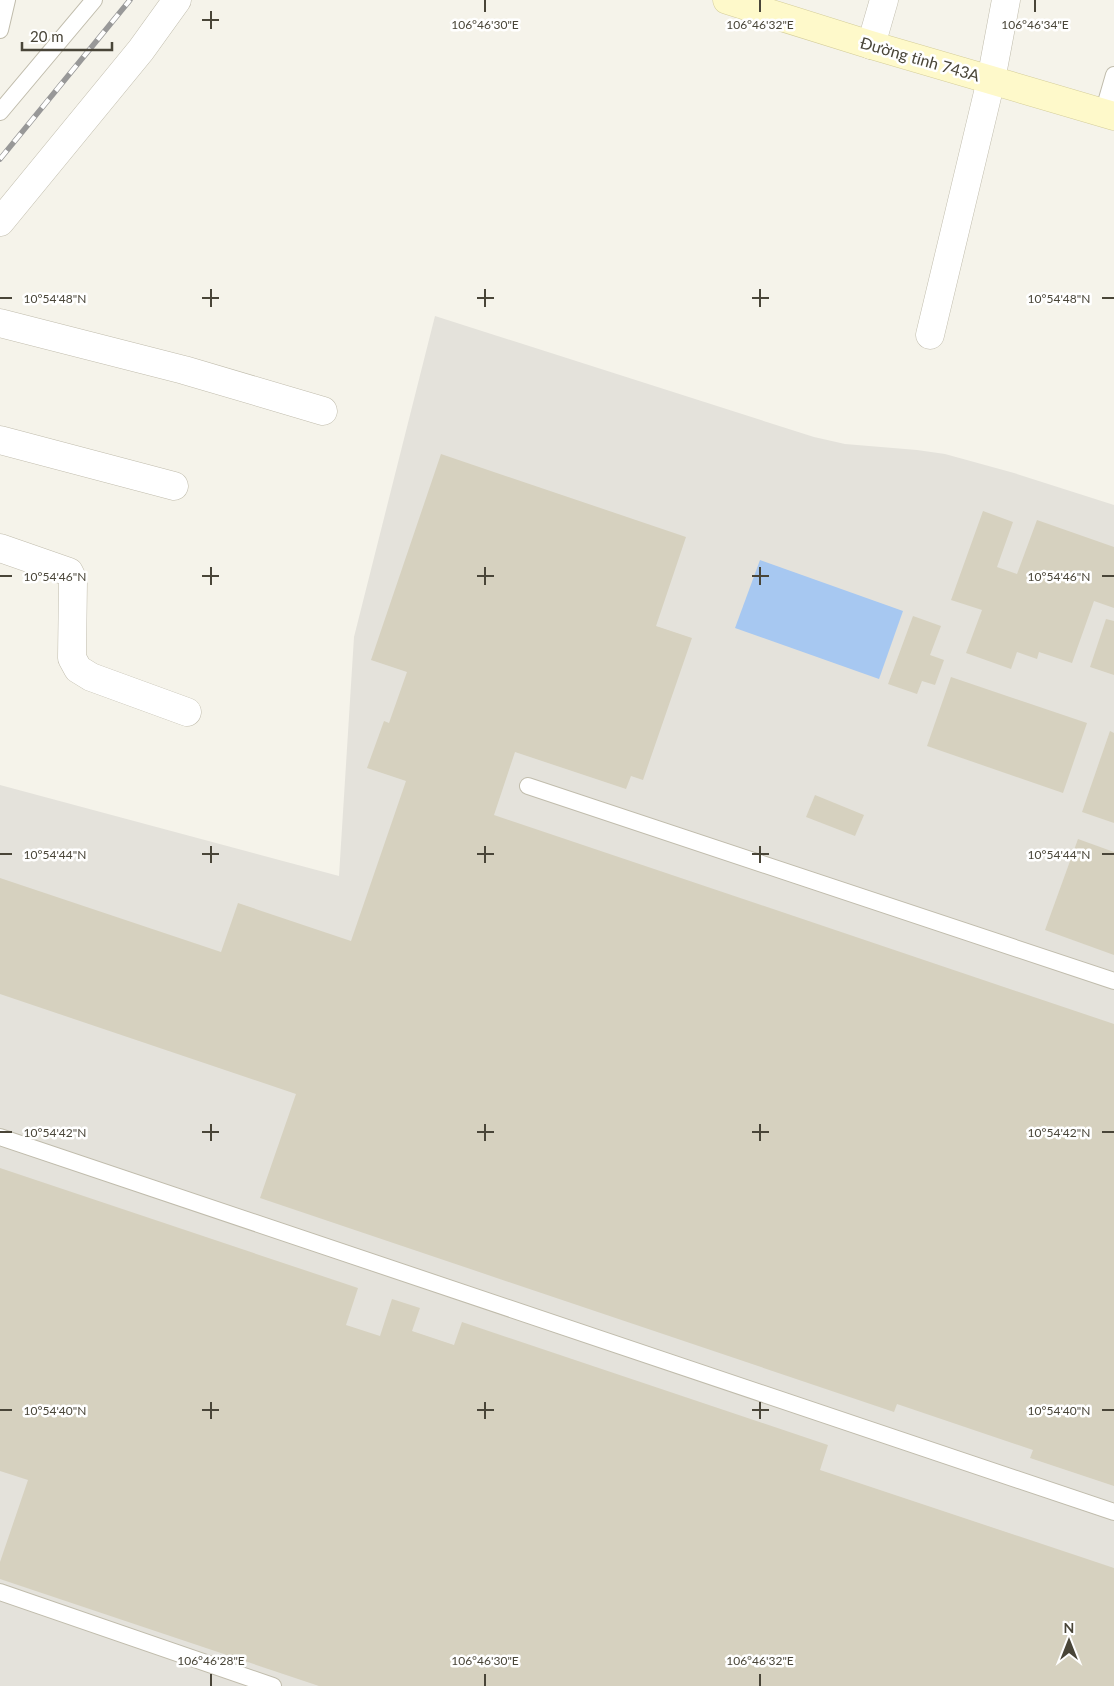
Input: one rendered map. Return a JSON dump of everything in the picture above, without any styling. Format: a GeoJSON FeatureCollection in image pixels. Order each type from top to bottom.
{"type":"FeatureCollection","features":[{"type":"Feature","properties":{"kind":"main road","name":"Đường tỉnh 743A"},"geometry":{"type":"LineString","coordinates":[[727,0],[1109,115]]}},
{"type":"Feature","properties":{"kind":"street"},"geometry":{"type":"LineString","coordinates":[[0,222],[141,50],[177,0]]}},
{"type":"Feature","properties":{"kind":"street"},"geometry":{"type":"LineString","coordinates":[[871,44],[884,0]]}},
{"type":"Feature","properties":{"kind":"street"},"geometry":{"type":"LineString","coordinates":[[930,335],[990,80],[1006,0]]}},
{"type":"Feature","properties":{"kind":"street"},"geometry":{"type":"LineString","coordinates":[[0,323],[184,370],[323,411]]}},
{"type":"Feature","properties":{"kind":"street"},"geometry":{"type":"LineString","coordinates":[[0,440],[174,486]]}},
{"type":"Feature","properties":{"kind":"street"},"geometry":{"type":"LineString","coordinates":[[0,548],[70,572],[73,580],[72,658],[78,669],[91,677],[187,712]]}},
{"type":"Feature","properties":{"kind":"lane"},"geometry":{"type":"LineString","coordinates":[[0,30],[8,0]]}},
{"type":"Feature","properties":{"kind":"lane"},"geometry":{"type":"LineString","coordinates":[[0,112],[94,0]]}},
{"type":"Feature","properties":{"kind":"lane"},"geometry":{"type":"LineString","coordinates":[[1109,115],[1114,75]]}},
{"type":"Feature","properties":{"kind":"lane"},"geometry":{"type":"LineString","coordinates":[[528,786],[1114,981]]}},
{"type":"Feature","properties":{"kind":"lane"},"geometry":{"type":"LineString","coordinates":[[0,1137],[1114,1512]]}},
{"type":"Feature","properties":{"kind":"lane"},"geometry":{"type":"LineString","coordinates":[[0,1592],[273,1686]]}},
{"type":"Feature","properties":{"kind":"shaded area"},"geometry":{"type":"Polygon","coordinates":[[[435,316],[814,437],[845,444],[945,454],[1014,473],[1114,505],[1114,1686],[0,1686],[0,785],[339,876],[354,637],[435,316]]]}},
{"type":"Feature","properties":{"kind":"water"},"geometry":{"type":"Polygon","coordinates":[[[760,560],[903,611],[879,679],[735,628],[760,560]]]}},
{"type":"Feature","properties":{"kind":"building"},"geometry":{"type":"Polygon","coordinates":[[[441,454],[686,537],[656,626],[692,638],[643,780],[631,776],[626,789],[515,752],[494,815],[1114,1024],[1114,1486],[1030,1458],[1033,1450],[897,1404],[894,1412],[260,1198],[296,1094],[0,994],[0,878],[221,952],[238,903],[351,941],[406,781],[367,768],[384,721],[389,723],[407,672],[371,660],[441,454]]]}},
{"type":"Feature","properties":{"kind":"building"},"geometry":{"type":"Polygon","coordinates":[[[983,511],[1013,522],[997,567],[1017,574],[1037,520],[1114,547],[1114,608],[1094,601],[1072,663],[1039,652],[1037,659],[1017,652],[1011,669],[966,653],[982,610],[951,600],[983,511]]]}},
{"type":"Feature","properties":{"kind":"building"},"geometry":{"type":"Polygon","coordinates":[[[913,616],[941,626],[930,655],[944,660],[935,685],[922,681],[917,694],[888,684],[913,616]]]}},
{"type":"Feature","properties":{"kind":"building"},"geometry":{"type":"Polygon","coordinates":[[[1106,619],[1114,621],[1114,675],[1090,667],[1106,619]]]}},
{"type":"Feature","properties":{"kind":"building"},"geometry":{"type":"Polygon","coordinates":[[[951,677],[1087,723],[1063,793],[927,746],[951,677]]]}},
{"type":"Feature","properties":{"kind":"building"},"geometry":{"type":"Polygon","coordinates":[[[1110,731],[1114,733],[1114,823],[1082,812],[1110,731]]]}},
{"type":"Feature","properties":{"kind":"building"},"geometry":{"type":"Polygon","coordinates":[[[815,795],[864,815],[855,836],[806,817],[815,795]]]}},
{"type":"Feature","properties":{"kind":"building"},"geometry":{"type":"Polygon","coordinates":[[[1078,839],[1114,852],[1114,955],[1045,930],[1078,839]]]}},
{"type":"Feature","properties":{"kind":"building"},"geometry":{"type":"Polygon","coordinates":[[[0,1168],[358,1288],[346,1325],[380,1336],[392,1299],[420,1308],[412,1331],[454,1345],[462,1322],[828,1445],[820,1470],[1114,1568],[1114,1686],[319,1686],[0,1579],[0,1562],[28,1480],[0,1471],[0,1168]]]}},
{"type":"Feature","properties":{"kind":"railway"},"geometry":{"type":"LineString","coordinates":[[0,159],[130,0]]}}]}
